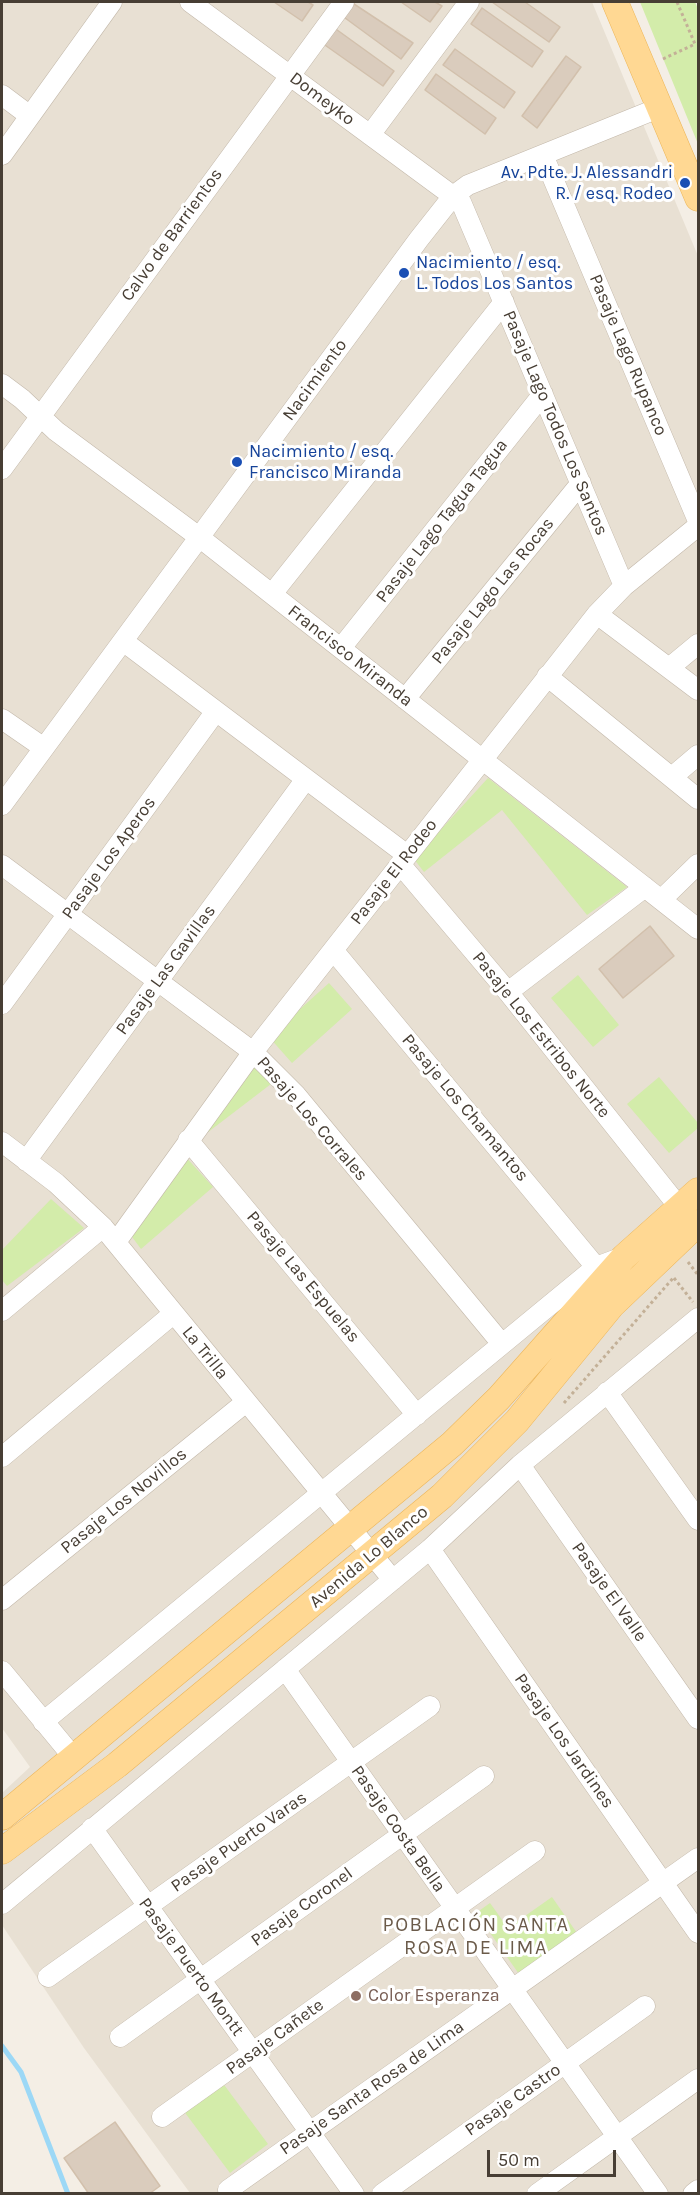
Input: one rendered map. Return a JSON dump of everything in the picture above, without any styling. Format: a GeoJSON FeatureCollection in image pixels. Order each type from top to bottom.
{"type":"FeatureCollection","features":[{"type":"Feature","properties":{"kind":"main road"},"geometry":{"type":"LineString","coordinates":[[615,2],[699,198]]}},
{"type":"Feature","properties":{"kind":"main road","name":"Avenida Lo Blanco"},"geometry":{"type":"LineString","coordinates":[[2,1851],[117,1765],[442,1496],[523,1414],[689,1215],[699,1191]]}},
{"type":"Feature","properties":{"kind":"main road","name":"Avenida Lo Blanco"},"geometry":{"type":"LineString","coordinates":[[2,1817],[350,1529],[477,1420],[624,1257],[689,1215]]}},
{"type":"Feature","properties":{"kind":"street"},"geometry":{"type":"LineString","coordinates":[[2,155],[112,2]]}},
{"type":"Feature","properties":{"kind":"street","name":"Calvo de Barrientos"},"geometry":{"type":"LineString","coordinates":[[2,469],[344,2]]}},
{"type":"Feature","properties":{"kind":"street"},"geometry":{"type":"LineString","coordinates":[[370,135],[469,2]]}},
{"type":"Feature","properties":{"kind":"street","name":"Domeyko"},"geometry":{"type":"LineString","coordinates":[[198,4],[453,196]]}},
{"type":"Feature","properties":{"kind":"street"},"geometry":{"type":"LineString","coordinates":[[2,95],[30,116]]}},
{"type":"Feature","properties":{"kind":"street","name":"Nacimiento"},"geometry":{"type":"LineString","coordinates":[[2,805],[453,196],[468,185],[661,107]]}},
{"type":"Feature","properties":{"kind":"street","name":"Pasaje Lago Rupanco"},"geometry":{"type":"LineString","coordinates":[[543,155],[699,524]]}},
{"type":"Feature","properties":{"kind":"street","name":"Pasaje Lago Todos Los Santos"},"geometry":{"type":"LineString","coordinates":[[453,196],[461,202],[624,586]]}},
{"type":"Feature","properties":{"kind":"street"},"geometry":{"type":"LineString","coordinates":[[272,594],[504,302]]}},
{"type":"Feature","properties":{"kind":"street","name":"Francisco Miranda"},"geometry":{"type":"LineString","coordinates":[[2,384],[56,431],[199,537],[699,929]]}},
{"type":"Feature","properties":{"kind":"street","name":"Pasaje Lago Tagua Tagua"},"geometry":{"type":"LineString","coordinates":[[341,648],[543,394]]}},
{"type":"Feature","properties":{"kind":"street","name":"Pasaje Lago Las Rocas"},"geometry":{"type":"LineString","coordinates":[[405,699],[580,483]]}},
{"type":"Feature","properties":{"kind":"street","name":"Pasaje El Rodeo"},"geometry":{"type":"LineString","coordinates":[[116,1242],[253,1052],[597,614],[624,586],[699,524]]}},
{"type":"Feature","properties":{"kind":"street"},"geometry":{"type":"LineString","coordinates":[[597,614],[699,690]]}},
{"type":"Feature","properties":{"kind":"street","name":"Pasaje Los Estribos Norte"},"geometry":{"type":"LineString","coordinates":[[123,641],[306,780],[403,860],[689,1215]]}},
{"type":"Feature","properties":{"kind":"street"},"geometry":{"type":"LineString","coordinates":[[669,668],[699,644]]}},
{"type":"Feature","properties":{"kind":"street"},"geometry":{"type":"LineString","coordinates":[[547,676],[699,798]]}},
{"type":"Feature","properties":{"kind":"street","name":"Pasaje Los Aperos"},"geometry":{"type":"LineString","coordinates":[[2,1004],[216,711]]}},
{"type":"Feature","properties":{"kind":"street"},"geometry":{"type":"LineString","coordinates":[[2,719],[44,748]]}},
{"type":"Feature","properties":{"kind":"street"},"geometry":{"type":"LineString","coordinates":[[672,777],[699,755]]}},
{"type":"Feature","properties":{"kind":"street","name":"Pasaje Las Gavillas"},"geometry":{"type":"LineString","coordinates":[[26,1161],[306,780]]}},
{"type":"Feature","properties":{"kind":"street"},"geometry":{"type":"LineString","coordinates":[[661,900],[699,864]]}},
{"type":"Feature","properties":{"kind":"street","name":"Pasaje Los Corrales"},"geometry":{"type":"LineString","coordinates":[[2,865],[253,1052],[296,1095],[502,1344]]}},
{"type":"Feature","properties":{"kind":"street"},"geometry":{"type":"LineString","coordinates":[[508,992],[645,887]]}},
{"type":"Feature","properties":{"kind":"street","name":"Pasaje Los Chamantos"},"geometry":{"type":"LineString","coordinates":[[333,950],[596,1267]]}},
{"type":"Feature","properties":{"kind":"street","name":"Pasaje Las Espuelas"},"geometry":{"type":"LineString","coordinates":[[188,1140],[417,1414]]}},
{"type":"Feature","properties":{"kind":"street","name":"La Trilla"},"geometry":{"type":"LineString","coordinates":[[2,1142],[75,1200],[103,1227],[393,1580]]}},
{"type":"Feature","properties":{"kind":"street"},"geometry":{"type":"LineString","coordinates":[[5,1302],[103,1227]]}},
{"type":"Feature","properties":{"kind":"street","name":"Avenida Lo Blanco"},"geometry":{"type":"LineString","coordinates":[[43,1722],[596,1267],[624,1257]]}},
{"type":"Feature","properties":{"kind":"street"},"geometry":{"type":"LineString","coordinates":[[2,1457],[173,1314]]}},
{"type":"Feature","properties":{"kind":"street","name":"Avenida Lo Blanco"},"geometry":{"type":"LineString","coordinates":[[2,1904],[430,1549],[520,1465],[699,1318]]}},
{"type":"Feature","properties":{"kind":"street"},"geometry":{"type":"LineString","coordinates":[[607,1392],[699,1520]]}},
{"type":"Feature","properties":{"kind":"street","name":"Pasaje Los Novillos"},"geometry":{"type":"LineString","coordinates":[[2,1600],[246,1402]]}},
{"type":"Feature","properties":{"kind":"street","name":"Pasaje El Valle"},"geometry":{"type":"LineString","coordinates":[[520,1465],[699,1719]]}},
{"type":"Feature","properties":{"kind":"street","name":"Pasaje Los Jardines"},"geometry":{"type":"LineString","coordinates":[[430,1549],[699,1934]]}},
{"type":"Feature","properties":{"kind":"street","name":"Pasaje Costa Bella"},"geometry":{"type":"LineString","coordinates":[[285,1669],[658,2193]]}},
{"type":"Feature","properties":{"kind":"street"},"geometry":{"type":"LineString","coordinates":[[2,1671],[74,1758]]}},
{"type":"Feature","properties":{"kind":"street","name":"Pasaje Puerto Varas"},"geometry":{"type":"LineString","coordinates":[[48,1977],[430,1706]]}},
{"type":"Feature","properties":{"kind":"street","name":"Pasaje Coronel"},"geometry":{"type":"LineString","coordinates":[[120,2037],[484,1776]]}},
{"type":"Feature","properties":{"kind":"street","name":"Pasaje Puerto Montt"},"geometry":{"type":"LineString","coordinates":[[92,1828],[354,2193]]}},
{"type":"Feature","properties":{"kind":"street","name":"Pasaje Cañete"},"geometry":{"type":"LineString","coordinates":[[162,2117],[535,1851]]}},
{"type":"Feature","properties":{"kind":"street","name":"Pasaje Santa Rosa de Lima"},"geometry":{"type":"LineString","coordinates":[[228,2190],[699,1858]]}},
{"type":"Feature","properties":{"kind":"street","name":"Pasaje Castro"},"geometry":{"type":"LineString","coordinates":[[382,2193],[645,2006]]}},
{"type":"Feature","properties":{"kind":"street"},"geometry":{"type":"LineString","coordinates":[[537,2193],[699,2079]]}},
{"type":"Feature","properties":{"kind":"street"},"geometry":{"type":"LineString","coordinates":[[693,2193],[699,2190]]}},
{"type":"Feature","properties":{"kind":"path"},"geometry":{"type":"LineString","coordinates":[[644,67],[695,44],[677,2]]}},
{"type":"Feature","properties":{"kind":"path"},"geometry":{"type":"LineString","coordinates":[[687,1261],[699,1275]]}},
{"type":"Feature","properties":{"kind":"path"},"geometry":{"type":"LineString","coordinates":[[674,1278],[699,1310]]}},
{"type":"Feature","properties":{"kind":"shaded area"},"geometry":{"type":"Polygon","coordinates":[[[2,2],[592,2],[698,256],[698,2193],[190,2193],[84,2048],[2,1925],[2,1793],[30,1767],[2,1728],[2,2]]]}},
{"type":"Feature","properties":{"kind":"green space"},"geometry":{"type":"Polygon","coordinates":[[[640,2],[695,2],[698,9],[698,144],[640,2]]]}},
{"type":"Feature","properties":{"kind":"green space"},"geometry":{"type":"Polygon","coordinates":[[[488,778],[627,887],[587,915],[502,810],[424,872],[414,859],[488,778]]]}},
{"type":"Feature","properties":{"kind":"green space"},"geometry":{"type":"Polygon","coordinates":[[[578,975],[619,1025],[593,1047],[551,998],[578,975]]]}},
{"type":"Feature","properties":{"kind":"green space"},"geometry":{"type":"Polygon","coordinates":[[[329,983],[352,1009],[292,1063],[269,1037],[329,983]]]}},
{"type":"Feature","properties":{"kind":"green space"},"geometry":{"type":"Polygon","coordinates":[[[253,1066],[271,1084],[203,1136],[253,1066]]]}},
{"type":"Feature","properties":{"kind":"green space"},"geometry":{"type":"Polygon","coordinates":[[[659,1077],[698,1123],[698,1128],[669,1153],[627,1104],[659,1077]]]}},
{"type":"Feature","properties":{"kind":"green space"},"geometry":{"type":"Polygon","coordinates":[[[184,1155],[213,1187],[141,1249],[127,1230],[184,1155]]]}},
{"type":"Feature","properties":{"kind":"green space"},"geometry":{"type":"Polygon","coordinates":[[[51,1199],[84,1228],[7,1286],[2,1280],[2,1250],[51,1199]]]}},
{"type":"Feature","properties":{"kind":"green space"},"geometry":{"type":"Polygon","coordinates":[[[552,1897],[577,1933],[519,1974],[476,1913],[490,1903],[508,1928],[552,1897]]]}},
{"type":"Feature","properties":{"kind":"green space"},"geometry":{"type":"Polygon","coordinates":[[[222,2082],[268,2144],[230,2173],[183,2110],[222,2082]]]}},
{"type":"Feature","properties":{"kind":"building"},"geometry":{"type":"Polygon","coordinates":[[[274,2],[308,2],[313,5],[302,21],[274,2]]]}},
{"type":"Feature","properties":{"kind":"building"},"geometry":{"type":"Polygon","coordinates":[[[351,2],[413,43],[401,59],[341,15],[351,2]]]}},
{"type":"Feature","properties":{"kind":"building"},"geometry":{"type":"Polygon","coordinates":[[[401,2],[435,2],[442,6],[430,22],[401,2]]]}},
{"type":"Feature","properties":{"kind":"building"},"geometry":{"type":"Polygon","coordinates":[[[492,2],[525,2],[560,27],[549,42],[492,2]]]}},
{"type":"Feature","properties":{"kind":"building"},"geometry":{"type":"Polygon","coordinates":[[[482,8],[543,51],[532,67],[471,24],[482,8]]]}},
{"type":"Feature","properties":{"kind":"building"},"geometry":{"type":"Polygon","coordinates":[[[333,27],[394,71],[383,86],[322,43],[333,27]]]}},
{"type":"Feature","properties":{"kind":"building"},"geometry":{"type":"Polygon","coordinates":[[[455,49],[515,92],[504,108],[443,65],[455,49]]]}},
{"type":"Feature","properties":{"kind":"building"},"geometry":{"type":"Polygon","coordinates":[[[566,56],[581,67],[537,128],[522,116],[566,56]]]}},
{"type":"Feature","properties":{"kind":"building"},"geometry":{"type":"Polygon","coordinates":[[[436,74],[496,118],[485,134],[425,90],[436,74]]]}},
{"type":"Feature","properties":{"kind":"building"},"geometry":{"type":"Polygon","coordinates":[[[650,926],[674,956],[623,998],[599,969],[650,926]]]}},
{"type":"Feature","properties":{"kind":"building"},"geometry":{"type":"Polygon","coordinates":[[[115,2122],[160,2186],[149,2194],[89,2194],[64,2158],[115,2122]]]}},
{"type":"Feature","properties":{"kind":"waterway"},"geometry":{"type":"LineString","coordinates":[[2,2046],[21,2072],[68,2194]]}},
{"type":"Feature","properties":{"kind":"place","name":"Av. Pdte. J. Alessandri R. / esq. Rodeo"},"geometry":{"type":"Point","coordinates":[685,183]}},
{"type":"Feature","properties":{"kind":"place","name":"Nacimiento / esq. L. Todos Los Santos"},"geometry":{"type":"Point","coordinates":[404,273]}},
{"type":"Feature","properties":{"kind":"place","name":"Nacimiento / esq. Francisco Miranda"},"geometry":{"type":"Point","coordinates":[237,462]}},
{"type":"Feature","properties":{"kind":"place","name":"Color Esperanza"},"geometry":{"type":"Point","coordinates":[356,1996]}},
{"type":"Feature","properties":{"kind":"district","name":"POBLACIÓN SANTA ROSA DE LIMA"},"geometry":{"type":"Point","coordinates":[476,1936]}}]}
